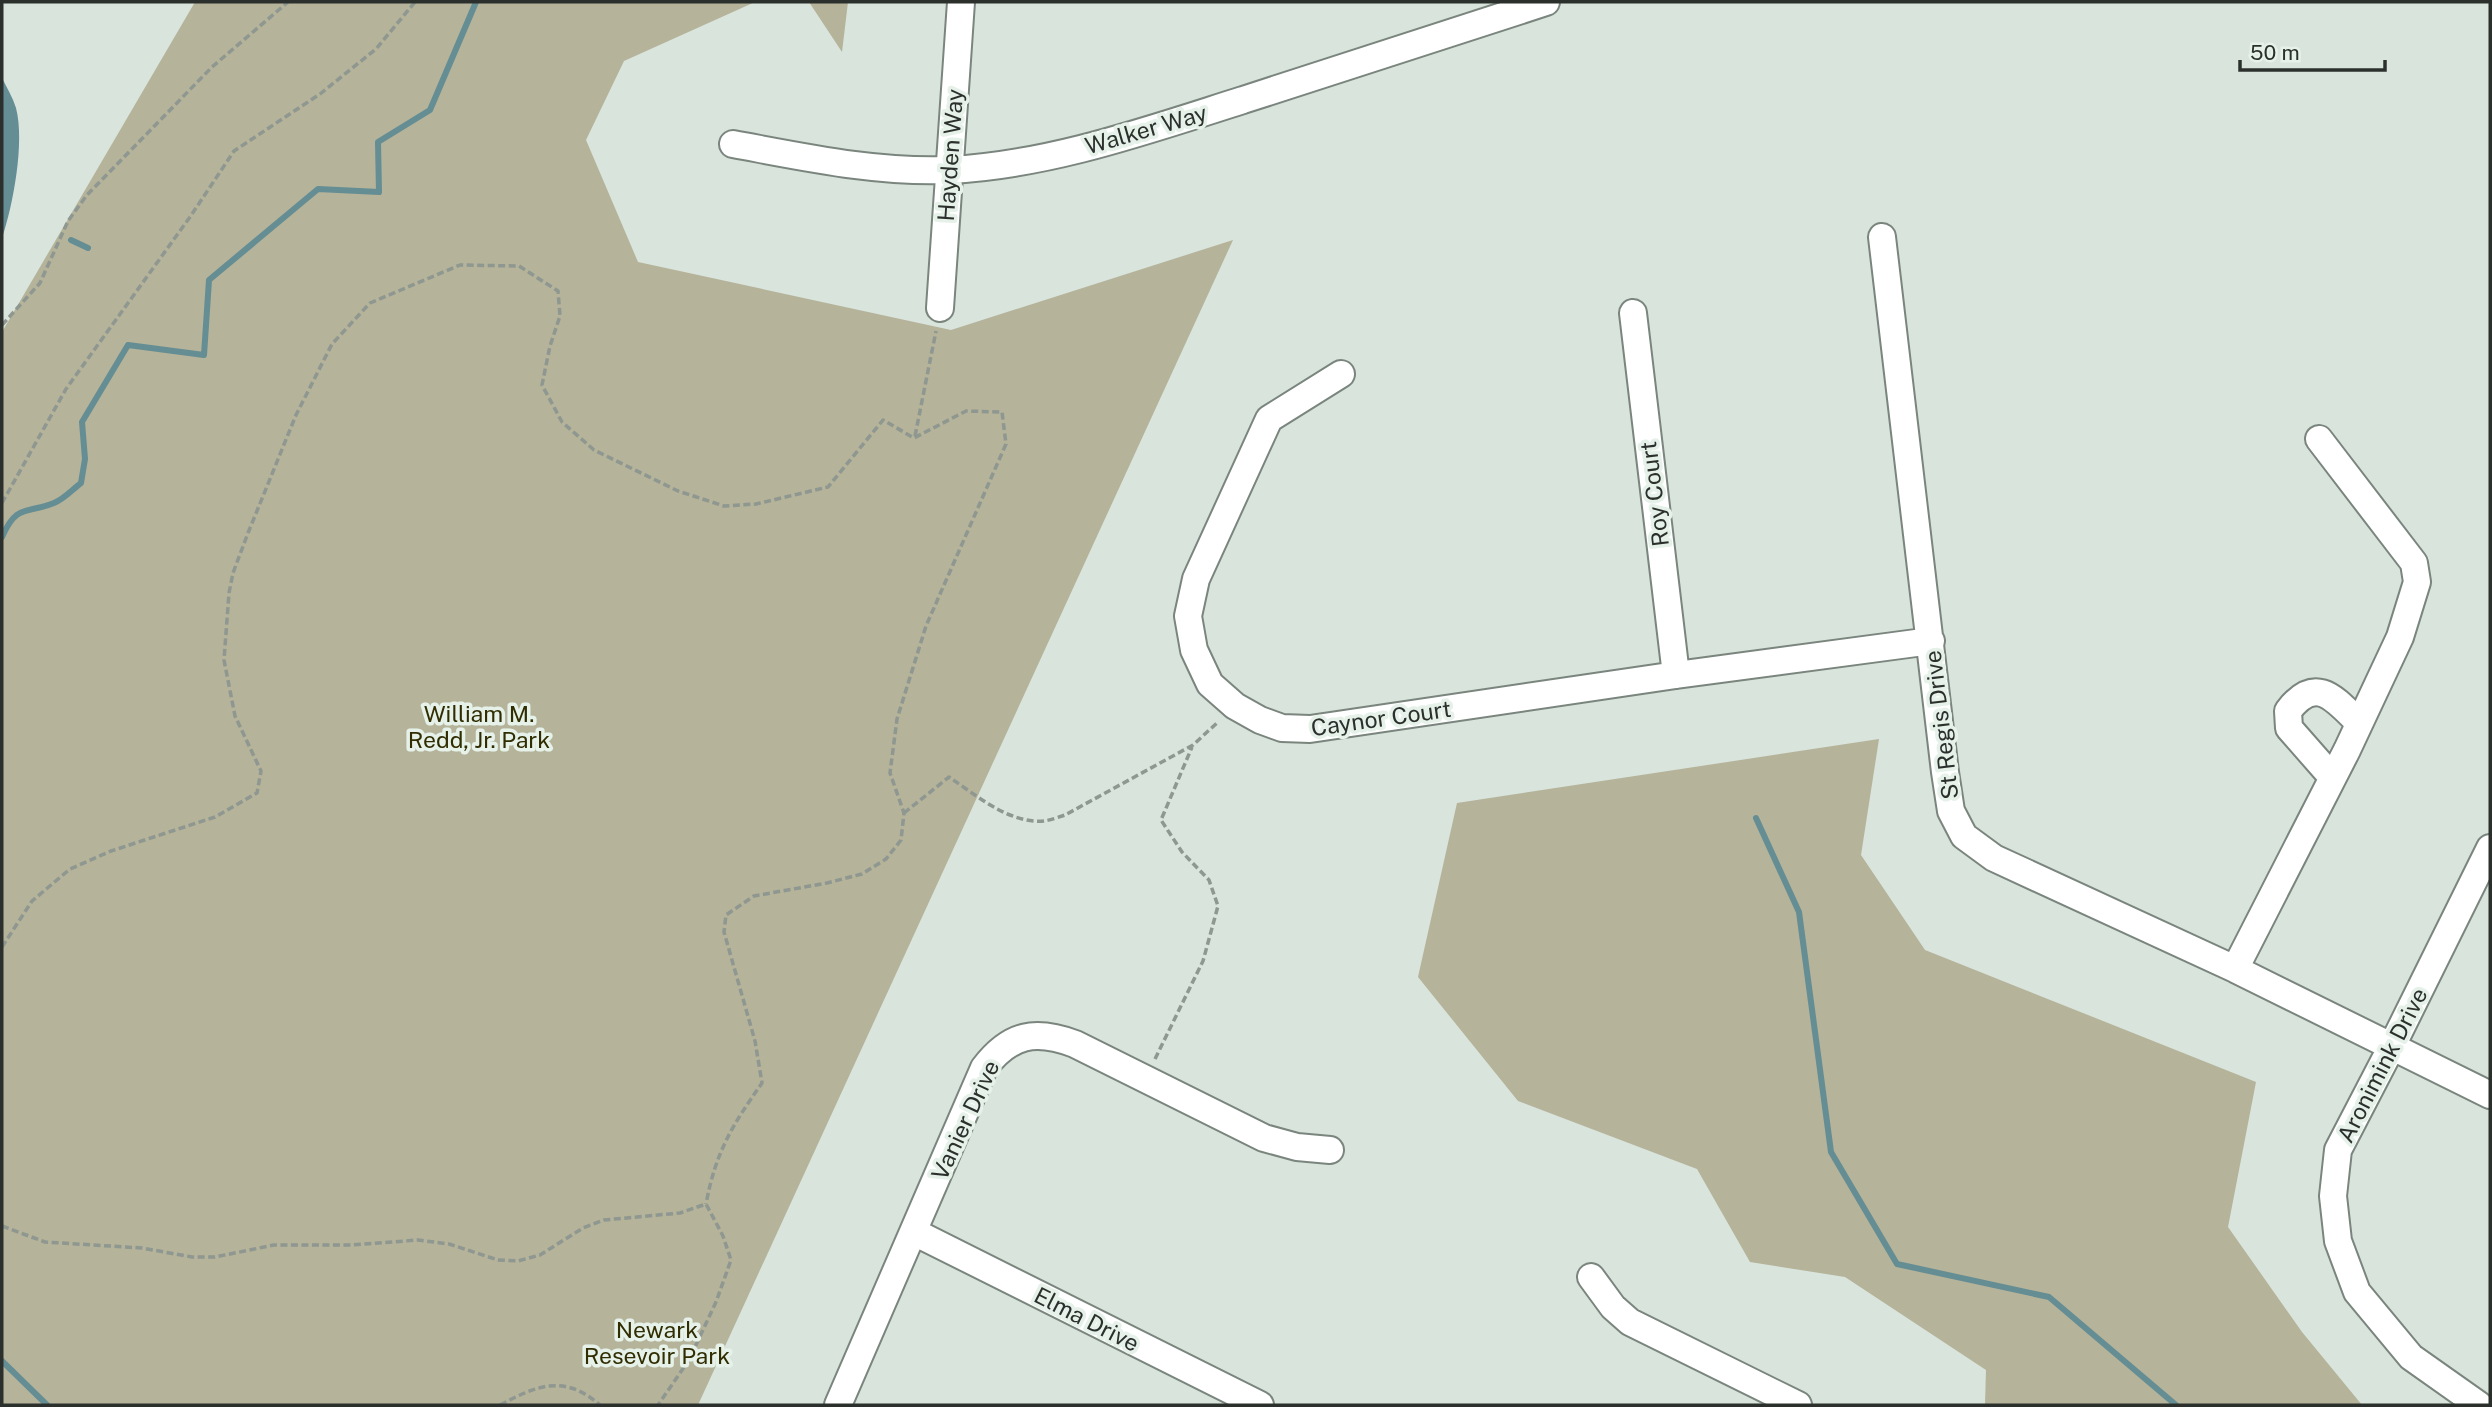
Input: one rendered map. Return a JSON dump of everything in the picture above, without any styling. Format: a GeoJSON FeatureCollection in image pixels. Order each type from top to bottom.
{"type":"FeatureCollection","features":[{"type":"Feature","properties":{"kind":"street","name":"Hayden Way"},"geometry":{"type":"LineString","coordinates":[[940,308],[961,2]]}},
{"type":"Feature","properties":{"kind":"street","name":"Walker Way"},"geometry":{"type":"LineString","coordinates":[[733,144],[859,165],[948,170],[1038,159],[1164,125],[1546,2]]}},
{"type":"Feature","properties":{"kind":"street","name":"St Regis Drive"},"geometry":{"type":"LineString","coordinates":[[1882,237],[1945,772],[1951,811],[1964,836],[1994,858],[2235,968],[2490,1095]]}},
{"type":"Feature","properties":{"kind":"street","name":"Roy Court"},"geometry":{"type":"LineString","coordinates":[[1633,313],[1676,675]]}},
{"type":"Feature","properties":{"kind":"street","name":"Caynor Court"},"geometry":{"type":"LineString","coordinates":[[1341,374],[1269,419],[1196,579],[1188,616],[1194,650],[1210,684],[1235,706],[1260,720],[1282,728],[1310,729],[1676,675],[1931,641]]}},
{"type":"Feature","properties":{"kind":"street"},"geometry":{"type":"LineString","coordinates":[[2235,968],[2359,723],[2400,636],[2417,582],[2414,563],[2319,439]]}},
{"type":"Feature","properties":{"kind":"street"},"geometry":{"type":"LineString","coordinates":[[2332,777],[2289,728],[2288,711],[2298,697],[2313,691],[2332,697],[2359,723]]}},
{"type":"Feature","properties":{"kind":"street","name":"Aronimink Drive"},"geometry":{"type":"LineString","coordinates":[[2479,1405],[2411,1357],[2357,1292],[2338,1241],[2333,1196],[2337,1150],[2392,1048],[2490,848]]}},
{"type":"Feature","properties":{"kind":"street","name":"Vanier Drive"},"geometry":{"type":"LineString","coordinates":[[838,1405],[984,1069],[1007,1044],[1024,1037],[1058,1037],[1264,1138],[1297,1147],[1330,1150]]}},
{"type":"Feature","properties":{"kind":"street","name":"Elma Drive"},"geometry":{"type":"LineString","coordinates":[[914,1232],[1260,1405]]}},
{"type":"Feature","properties":{"kind":"street"},"geometry":{"type":"LineString","coordinates":[[1591,1277],[1613,1307],[1630,1322],[1798,1405]]}},
{"type":"Feature","properties":{"kind":"path"},"geometry":{"type":"LineString","coordinates":[[2,325],[40,284],[68,221],[87,195],[212,66],[289,2]]}},
{"type":"Feature","properties":{"kind":"path"},"geometry":{"type":"LineString","coordinates":[[2,503],[66,389],[190,217],[234,151],[320,94],[376,49],[415,2]]}},
{"type":"Feature","properties":{"kind":"path"},"geometry":{"type":"LineString","coordinates":[[2,947],[32,901],[71,869],[111,851],[215,817],[257,793],[261,771],[235,716],[224,660],[233,573],[296,415],[332,344],[370,303],[460,265],[519,266],[558,291],[560,316],[550,346],[542,385],[562,422],[594,450],[669,487],[724,506],[756,503],[828,488],[883,420],[914,438]]}},
{"type":"Feature","properties":{"kind":"path"},"geometry":{"type":"LineString","coordinates":[[914,438],[940,308]]}},
{"type":"Feature","properties":{"kind":"path"},"geometry":{"type":"LineString","coordinates":[[658,1405],[689,1360],[716,1301],[731,1259],[723,1236],[706,1204],[718,1155],[734,1123],[762,1083],[755,1041],[724,932],[726,915],[754,896],[862,874],[886,859],[901,840],[904,813],[890,773],[897,719],[926,626],[1006,444],[1002,412],[966,411],[914,438]]}},
{"type":"Feature","properties":{"kind":"path"},"geometry":{"type":"LineString","coordinates":[[904,813],[949,777],[990,804],[1018,818],[1043,821],[1065,815],[1193,745],[1235,706]]}},
{"type":"Feature","properties":{"kind":"path"},"geometry":{"type":"LineString","coordinates":[[1145,1078],[1203,961],[1217,906],[1209,880],[1182,852],[1161,820],[1193,745]]}},
{"type":"Feature","properties":{"kind":"path"},"geometry":{"type":"LineString","coordinates":[[2,1226],[45,1242],[142,1248],[192,1256],[215,1257],[274,1245],[351,1245],[418,1240],[449,1244],[498,1260],[518,1261],[540,1255],[583,1228],[604,1220],[680,1213],[706,1204]]}},
{"type":"Feature","properties":{"kind":"path"},"geometry":{"type":"LineString","coordinates":[[500,1405],[528,1391],[561,1385],[577,1389],[600,1405]]}},
{"type":"Feature","properties":{"kind":"green space","name":"William M. Redd, Jr. Park"},"geometry":{"type":"Polygon","coordinates":[[[195,2],[755,2],[624,61],[586,140],[638,262],[951,330],[1233,240],[698,1405],[2,1405],[2,332],[195,2]]]}},
{"type":"Feature","properties":{"kind":"green space"},"geometry":{"type":"Polygon","coordinates":[[[809,2],[848,2],[842,52],[809,2]]]}},
{"type":"Feature","properties":{"kind":"green space"},"geometry":{"type":"Polygon","coordinates":[[[1879,739],[1861,855],[1925,950],[2256,1082],[2228,1227],[2302,1332],[2362,1405],[1985,1405],[1986,1370],[1845,1277],[1750,1262],[1697,1169],[1518,1101],[1418,977],[1457,803],[1879,739]]]}},
{"type":"Feature","properties":{"kind":"water"},"geometry":{"type":"Polygon","coordinates":[[[2,78],[16,108],[19,138],[14,192],[2,238],[2,78]]]}},
{"type":"Feature","properties":{"kind":"waterway"},"geometry":{"type":"LineString","coordinates":[[2,537],[7,526],[18,514],[58,501],[81,483],[85,459],[82,422],[128,345],[204,355],[209,280],[318,189],[379,192],[378,142],[430,110],[476,2]]}},
{"type":"Feature","properties":{"kind":"waterway"},"geometry":{"type":"LineString","coordinates":[[71,240],[88,248]]}},
{"type":"Feature","properties":{"kind":"waterway"},"geometry":{"type":"LineString","coordinates":[[1756,818],[1799,912],[1831,1152],[1897,1264],[2049,1297],[2176,1405]]}},
{"type":"Feature","properties":{"kind":"waterway"},"geometry":{"type":"LineString","coordinates":[[2,1361],[47,1405]]}},
{"type":"Feature","properties":{"kind":"park label","name":"Newark Resevoir Park"},"geometry":{"type":"Point","coordinates":[657,1342]}}]}
